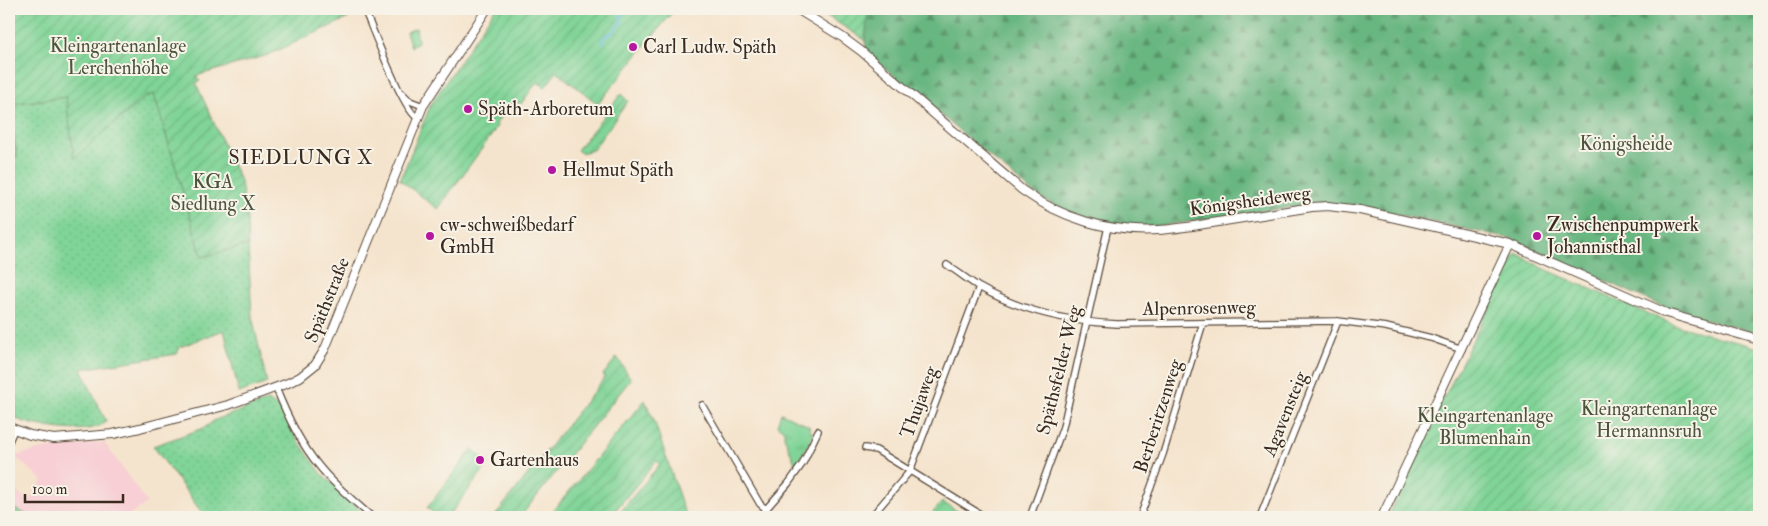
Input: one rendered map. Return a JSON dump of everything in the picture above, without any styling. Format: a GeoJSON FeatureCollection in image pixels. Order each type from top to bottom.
{"type":"FeatureCollection","features":[{"type":"Feature","properties":{"kind":"street"},"geometry":{"type":"LineString","coordinates":[[364,9],[403,100],[412,115],[418,118]]}},
{"type":"Feature","properties":{"kind":"street","name":"Späthstraße"},"geometry":{"type":"LineString","coordinates":[[9,441],[12,429],[54,439],[121,432],[228,405],[294,381],[315,365],[323,354],[422,106],[487,9]]}},
{"type":"Feature","properties":{"kind":"street","name":"Königsheideweg"},"geometry":{"type":"LineString","coordinates":[[797,9],[842,36],[861,51],[1032,197],[1070,217],[1127,230],[1158,230],[1328,206],[1377,214],[1510,244],[1533,252],[1666,313],[1759,340]]}},
{"type":"Feature","properties":{"kind":"street"},"geometry":{"type":"LineString","coordinates":[[400,91],[410,101],[422,106]]}},
{"type":"Feature","properties":{"kind":"street","name":"Späthsfelder Weg"},"geometry":{"type":"LineString","coordinates":[[1030,517],[1063,427],[1108,227]]}},
{"type":"Feature","properties":{"kind":"street"},"geometry":{"type":"LineString","coordinates":[[1382,517],[1510,244]]}},
{"type":"Feature","properties":{"kind":"street","name":"Alpenrosenweg"},"geometry":{"type":"LineString","coordinates":[[947,265],[979,287],[1007,300],[1037,312],[1087,323],[1338,321],[1386,327],[1431,338],[1462,349]]}},
{"type":"Feature","properties":{"kind":"street","name":"Thujaweg"},"geometry":{"type":"LineString","coordinates":[[871,517],[910,471],[979,287]]}},
{"type":"Feature","properties":{"kind":"street","name":"Agavensteig"},"geometry":{"type":"LineString","coordinates":[[1260,517],[1338,321]]}},
{"type":"Feature","properties":{"kind":"street","name":"Berberitzenweg"},"geometry":{"type":"LineString","coordinates":[[1140,517],[1163,454],[1203,323]]}},
{"type":"Feature","properties":{"kind":"street"},"geometry":{"type":"LineString","coordinates":[[276,388],[287,415],[309,453],[324,472],[372,517]]}},
{"type":"Feature","properties":{"kind":"street"},"geometry":{"type":"LineString","coordinates":[[702,405],[760,504],[766,509]]}},
{"type":"Feature","properties":{"kind":"street"},"geometry":{"type":"LineString","coordinates":[[759,517],[788,484],[803,463],[818,431]]}},
{"type":"Feature","properties":{"kind":"street"},"geometry":{"type":"LineString","coordinates":[[865,448],[876,450],[985,517]]}},
{"type":"Feature","properties":{"kind":"shaded area"},"geometry":{"type":"Polygon","coordinates":[[[104,442],[147,503],[130,514],[129,517],[31,517],[9,506],[9,488],[29,500],[43,480],[14,456],[42,449],[104,442]]]}},
{"type":"Feature","properties":{"kind":"green space"},"geometry":{"type":"Polygon","coordinates":[[[9,9],[356,9],[357,14],[268,55],[196,76],[200,81],[196,83],[241,183],[247,219],[248,245],[202,257],[154,94],[145,97],[74,158],[66,97],[9,104],[9,9]]]}},
{"type":"Feature","properties":{"kind":"green space","name":"Späth-Arboretum"},"geometry":{"type":"Polygon","coordinates":[[[495,9],[675,9],[598,104],[557,72],[545,87],[537,82],[521,104],[518,102],[516,106],[505,110],[491,136],[438,209],[400,180],[431,104],[495,9]]]}},
{"type":"Feature","properties":{"kind":"green space"},"geometry":{"type":"Polygon","coordinates":[[[827,9],[868,9],[865,40],[827,16],[827,9]]]}},
{"type":"Feature","properties":{"kind":"green space","name":"Königsheide"},"geometry":{"type":"Polygon","coordinates":[[[868,9],[1759,9],[1759,333],[1677,313],[1512,239],[1358,206],[1319,203],[1160,226],[1110,223],[1078,215],[1033,193],[866,52],[865,40],[868,9]]]}},
{"type":"Feature","properties":{"kind":"green space"},"geometry":{"type":"Polygon","coordinates":[[[416,28],[418,42],[411,47],[406,32],[416,28]]]}},
{"type":"Feature","properties":{"kind":"green space"},"geometry":{"type":"Polygon","coordinates":[[[154,93],[202,257],[248,245],[252,316],[267,383],[239,393],[224,330],[180,347],[177,354],[81,369],[106,421],[99,426],[78,430],[41,426],[20,420],[9,414],[9,158],[17,156],[9,104],[66,97],[74,157],[145,97],[154,93]]]}},
{"type":"Feature","properties":{"kind":"green space"},"geometry":{"type":"Polygon","coordinates":[[[621,94],[628,101],[593,150],[581,153],[577,150],[621,94]]]}},
{"type":"Feature","properties":{"kind":"green space"},"geometry":{"type":"Polygon","coordinates":[[[9,111],[17,156],[9,158],[9,111]]]}},
{"type":"Feature","properties":{"kind":"green space"},"geometry":{"type":"Polygon","coordinates":[[[1516,253],[1545,269],[1674,325],[1759,348],[1759,517],[1388,517],[1417,452],[1516,253]]]}},
{"type":"Feature","properties":{"kind":"green space"},"geometry":{"type":"Polygon","coordinates":[[[617,357],[631,379],[520,517],[494,517],[605,377],[603,375],[617,357]]]}},
{"type":"Feature","properties":{"kind":"green space"},"geometry":{"type":"Polygon","coordinates":[[[645,400],[655,423],[686,517],[616,517],[660,464],[656,461],[610,517],[548,517],[645,400]]]}},
{"type":"Feature","properties":{"kind":"green space"},"geometry":{"type":"Polygon","coordinates":[[[267,401],[280,408],[294,435],[321,473],[367,517],[205,517],[153,446],[204,428],[215,420],[267,401]]]}},
{"type":"Feature","properties":{"kind":"green space"},"geometry":{"type":"Polygon","coordinates":[[[781,413],[809,426],[810,431],[814,434],[796,466],[784,436],[784,430],[777,425],[781,413]]]}},
{"type":"Feature","properties":{"kind":"green space"},"geometry":{"type":"Polygon","coordinates":[[[472,449],[489,463],[448,517],[439,517],[427,508],[472,449]]]}},
{"type":"Feature","properties":{"kind":"green space"},"geometry":{"type":"Polygon","coordinates":[[[942,502],[968,517],[929,517],[942,502]]]}},
{"type":"Feature","properties":{"kind":"green space"},"geometry":{"type":"Polygon","coordinates":[[[9,506],[31,517],[9,517],[9,506]]]}},
{"type":"Feature","properties":{"kind":"waterway"},"geometry":{"type":"LineString","coordinates":[[603,43],[604,37],[615,31],[622,22],[620,18],[627,9]]}},
{"type":"Feature","properties":{"kind":"place","name":"Carl Ludw. Späth"},"geometry":{"type":"Point","coordinates":[633,47]}},
{"type":"Feature","properties":{"kind":"place","name":"Späth-Arboretum"},"geometry":{"type":"Point","coordinates":[468,109]}},
{"type":"Feature","properties":{"kind":"place","name":"Hellmut Späth"},"geometry":{"type":"Point","coordinates":[552,170]}},
{"type":"Feature","properties":{"kind":"place","name":"cw-schweißbedarf GmbH"},"geometry":{"type":"Point","coordinates":[430,236]}},
{"type":"Feature","properties":{"kind":"place","name":"Zwischenpumpwerk Johannisthal"},"geometry":{"type":"Point","coordinates":[1537,236]}},
{"type":"Feature","properties":{"kind":"place","name":"Gartenhaus"},"geometry":{"type":"Point","coordinates":[480,460]}},
{"type":"Feature","properties":{"kind":"district","name":"SIEDLUNG X"},"geometry":{"type":"Point","coordinates":[301,157]}},
{"type":"Feature","properties":{"kind":"park label","name":"Kleingartenanlage Lerchenhöhe"},"geometry":{"type":"Point","coordinates":[118,57]}},
{"type":"Feature","properties":{"kind":"park label","name":"KGA Siedlung X"},"geometry":{"type":"Point","coordinates":[213,193]}},
{"type":"Feature","properties":{"kind":"park label","name":"Kleingartenanlage Hermannsruh"},"geometry":{"type":"Point","coordinates":[1649,420]}},
{"type":"Feature","properties":{"kind":"park label","name":"Kleingartenanlage Blumenhain"},"geometry":{"type":"Point","coordinates":[1485,427]}}]}
